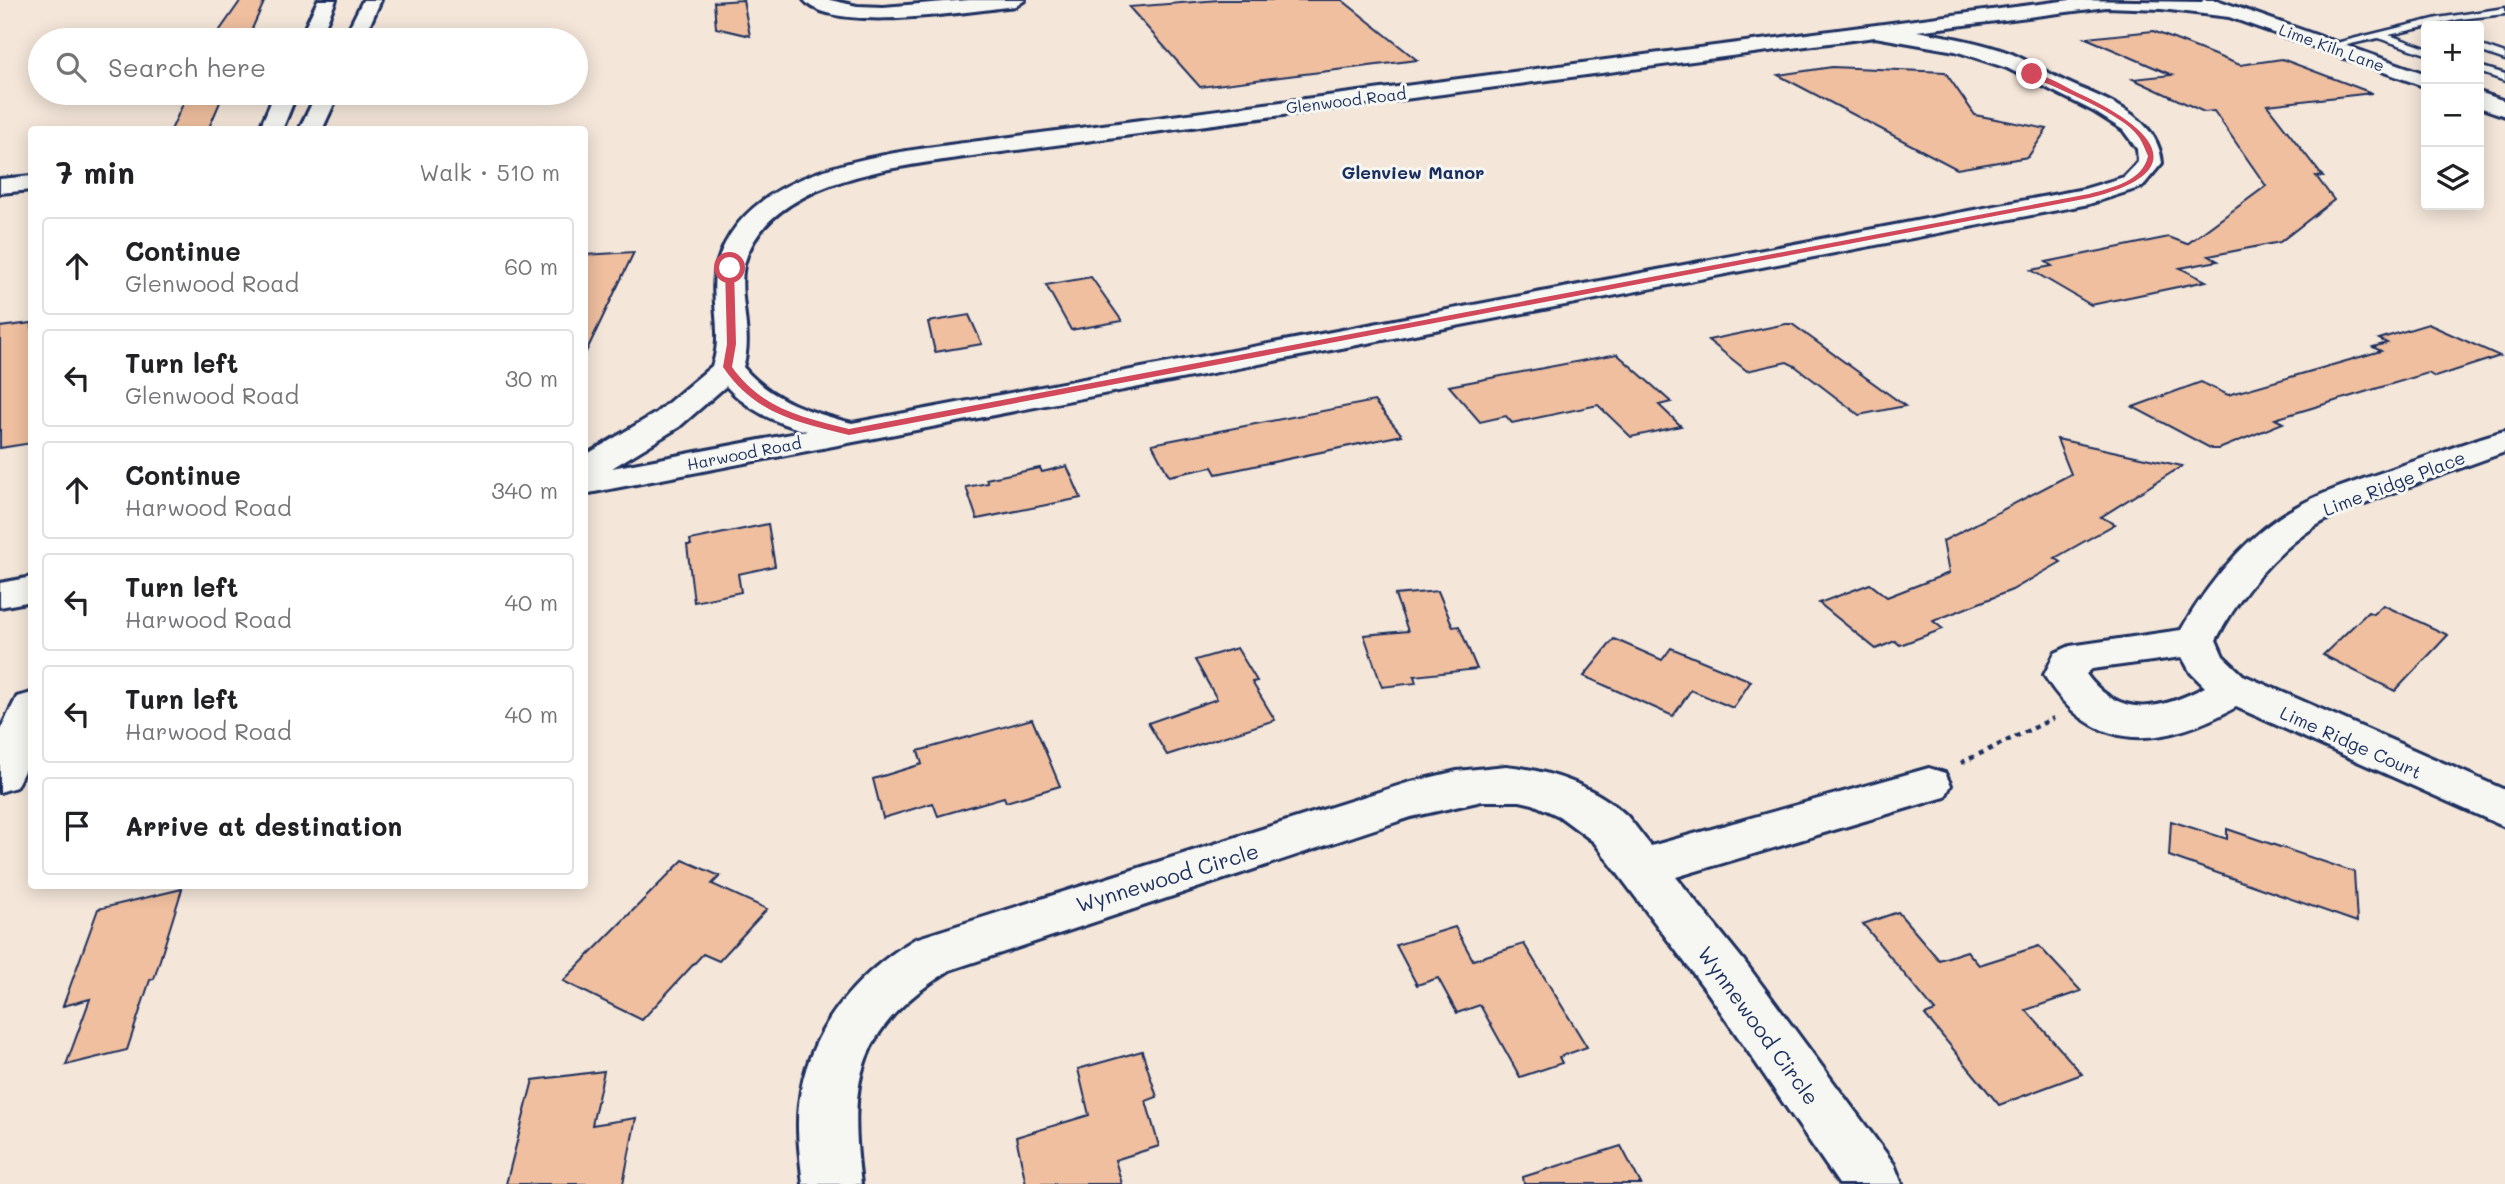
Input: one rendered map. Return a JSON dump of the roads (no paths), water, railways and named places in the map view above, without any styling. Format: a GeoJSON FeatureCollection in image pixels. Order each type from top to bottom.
{"type":"FeatureCollection","features":[{"type":"Feature","properties":{"kind":"street"},"geometry":{"type":"LineString","coordinates":[[314,28],[327,0]]}},
{"type":"Feature","properties":{"kind":"street"},"geometry":{"type":"LineString","coordinates":[[359,28],[372,0]]}},
{"type":"Feature","properties":{"kind":"street"},"geometry":{"type":"LineString","coordinates":[[813,0],[834,9],[868,12],[1016,0]]}},
{"type":"Feature","properties":{"kind":"street","name":"Glenwood Road"},"geometry":{"type":"LineString","coordinates":[[727,367],[732,344],[730,268],[735,244],[763,212],[793,194],[849,171],[892,161],[992,146],[1879,32],[2107,0],[2161,3],[2233,12]]}},
{"type":"Feature","properties":{"kind":"street","name":"Lime Kiln Lane"},"geometry":{"type":"LineString","coordinates":[[2198,0],[2421,79]]}},
{"type":"Feature","properties":{"kind":"street"},"geometry":{"type":"LineString","coordinates":[[2002,58],[1993,44],[1992,34],[2005,15]]}},
{"type":"Feature","properties":{"kind":"street","name":"Harwood Road"},"geometry":{"type":"LineString","coordinates":[[588,483],[2089,196],[2115,190],[2142,175],[2150,163],[2151,156],[2141,134],[2133,127],[2097,104],[2002,58],[1946,42],[1879,32]]}},
{"type":"Feature","properties":{"kind":"street"},"geometry":{"type":"LineString","coordinates":[[2484,101],[2505,109]]}},
{"type":"Feature","properties":{"kind":"street"},"geometry":{"type":"LineString","coordinates":[[272,126],[281,105]]}},
{"type":"Feature","properties":{"kind":"street"},"geometry":{"type":"LineString","coordinates":[[312,126],[322,105]]}},
{"type":"Feature","properties":{"kind":"street"},"geometry":{"type":"LineString","coordinates":[[0,186],[28,183]]}},
{"type":"Feature","properties":{"kind":"street"},"geometry":{"type":"LineString","coordinates":[[588,468],[667,421],[727,367],[741,386],[768,406],[793,418],[849,432]]}},
{"type":"Feature","properties":{"kind":"street","name":"Lime Ridge Place"},"geometry":{"type":"LineString","coordinates":[[2212,665],[2204,622],[2266,545],[2302,519],[2356,494],[2505,441]]}},
{"type":"Feature","properties":{"kind":"street"},"geometry":{"type":"LineString","coordinates":[[0,595],[28,590]]}},
{"type":"Feature","properties":{"kind":"street"},"geometry":{"type":"LineString","coordinates":[[2084,656],[2212,665],[2174,719],[2149,724],[2129,722],[2086,703],[2065,675],[2069,663],[2084,656]]}},
{"type":"Feature","properties":{"kind":"street","name":"Lime Ridge Court"},"geometry":{"type":"LineString","coordinates":[[2212,665],[2505,809]]}},
{"type":"Feature","properties":{"kind":"street"},"geometry":{"type":"LineString","coordinates":[[0,775],[28,716]]}},
{"type":"Feature","properties":{"kind":"street","name":"Wynnewood Circle"},"geometry":{"type":"LineString","coordinates":[[832,1184],[827,1102],[833,1072],[852,1028],[875,996],[910,967],[933,954],[1093,900],[1442,792],[1506,783],[1541,789],[1591,812],[1610,829],[1726,977],[1873,1184]]}},
{"type":"Feature","properties":{"kind":"street"},"geometry":{"type":"LineString","coordinates":[[1642,867],[1929,785]]}},
{"type":"Feature","properties":{"kind":"lane"},"geometry":{"type":"LineString","coordinates":[[2329,46],[2381,36],[2411,25],[2505,11]]}},
{"type":"Feature","properties":{"kind":"lane"},"geometry":{"type":"LineString","coordinates":[[2411,25],[2421,28]]}},
{"type":"Feature","properties":{"kind":"lane"},"geometry":{"type":"LineString","coordinates":[[2381,36],[2421,49]]}},
{"type":"Feature","properties":{"kind":"lane"},"geometry":{"type":"LineString","coordinates":[[2484,50],[2505,57]]}},
{"type":"Feature","properties":{"kind":"lane"},"geometry":{"type":"LineString","coordinates":[[2484,71],[2505,78]]}},
{"type":"Feature","properties":{"kind":"district","name":"Glenview Manor"},"geometry":{"type":"Point","coordinates":[1413,172]}}]}
